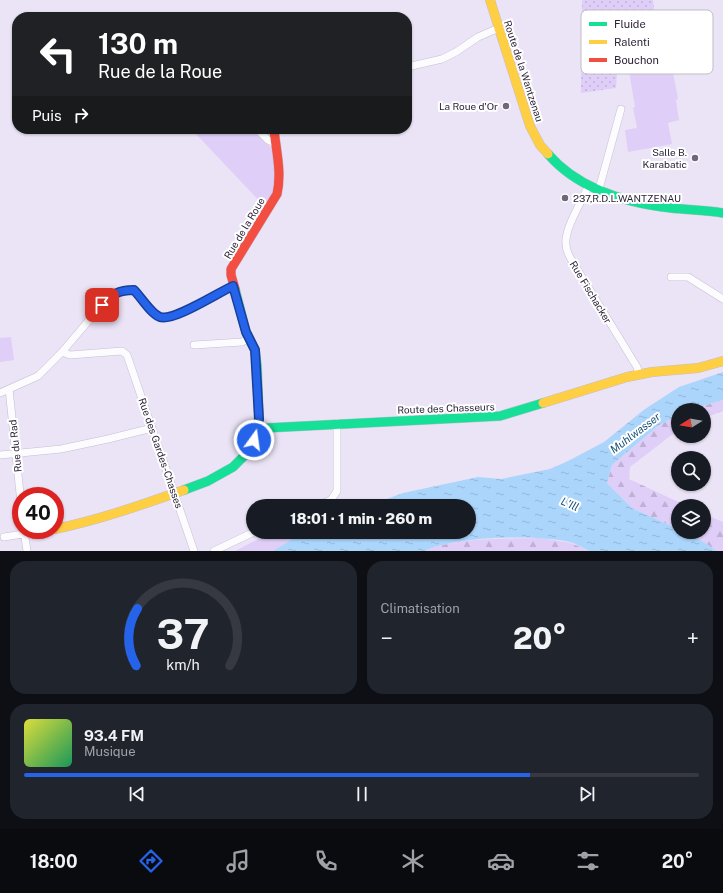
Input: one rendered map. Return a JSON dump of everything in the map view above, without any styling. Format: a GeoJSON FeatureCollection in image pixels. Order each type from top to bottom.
{"type":"FeatureCollection","features":[{"type":"Feature","properties":{"kind":"street","name":"Route de la Wantzenau"},"geometry":{"type":"LineString","coordinates":[[490,0],[526,116],[538,142],[555,162],[567,172],[590,185],[636,203],[723,213]]}},
{"type":"Feature","properties":{"kind":"street"},"geometry":{"type":"LineString","coordinates":[[412,66],[442,59],[456,52],[478,37],[499,28]]}},
{"type":"Feature","properties":{"kind":"street"},"geometry":{"type":"LineString","coordinates":[[599,189],[621,109]]}},
{"type":"Feature","properties":{"kind":"street"},"geometry":{"type":"LineString","coordinates":[[262,134],[268,140],[275,143]]}},
{"type":"Feature","properties":{"kind":"street","name":"Rue de la Roue"},"geometry":{"type":"LineString","coordinates":[[258,427],[259,419],[255,350],[249,339],[230,275],[231,269],[277,194],[280,185],[280,168],[274,134]]}},
{"type":"Feature","properties":{"kind":"street","name":"Rue Fischacker"},"geometry":{"type":"LineString","coordinates":[[590,185],[566,233],[565,243],[574,264],[637,368],[639,374]]}},
{"type":"Feature","properties":{"kind":"street"},"geometry":{"type":"LineString","coordinates":[[671,277],[688,277],[723,299]]}},
{"type":"Feature","properties":{"kind":"street"},"geometry":{"type":"LineString","coordinates":[[0,393],[38,376],[62,352],[112,295],[119,292],[134,290],[154,313],[158,316],[166,318],[189,310],[233,286]]}},
{"type":"Feature","properties":{"kind":"street"},"geometry":{"type":"LineString","coordinates":[[194,345],[242,342],[249,339]]}},
{"type":"Feature","properties":{"kind":"street","name":"Rue des Gardes-Chasses"},"geometry":{"type":"LineString","coordinates":[[62,352],[70,355],[122,351],[127,355],[194,551]]}},
{"type":"Feature","properties":{"kind":"street","name":"Route des Chasseurs"},"geometry":{"type":"LineString","coordinates":[[258,427],[266,428],[336,423],[500,416],[639,374],[698,368],[723,361]]}},
{"type":"Feature","properties":{"kind":"street","name":"Rue du Rad"},"geometry":{"type":"LineString","coordinates":[[10,389],[19,487]]}},
{"type":"Feature","properties":{"kind":"street"},"geometry":{"type":"LineString","coordinates":[[332,499],[337,490],[336,423]]}},
{"type":"Feature","properties":{"kind":"street"},"geometry":{"type":"LineString","coordinates":[[64,527],[124,511],[208,481],[233,467],[246,454],[254,440],[258,427]]}},
{"type":"Feature","properties":{"kind":"street"},"geometry":{"type":"LineString","coordinates":[[0,455],[60,449],[152,428]]}},
{"type":"Feature","properties":{"kind":"street"},"geometry":{"type":"LineString","coordinates":[[4,537],[12,535]]}},
{"type":"Feature","properties":{"kind":"street"},"geometry":{"type":"LineString","coordinates":[[214,551],[246,536]]}},
{"type":"Feature","properties":{"kind":"street"},"geometry":{"type":"LineString","coordinates":[[25,539],[27,551]]}},
{"type":"Feature","properties":{"kind":"green space"},"geometry":{"type":"Polygon","coordinates":[[[582,0],[653,0],[654,10],[582,10],[582,0]]]}},
{"type":"Feature","properties":{"kind":"green space"},"geometry":{"type":"Polygon","coordinates":[[[581,74],[617,74],[616,88],[581,93],[581,74]]]}},
{"type":"Feature","properties":{"kind":"green space"},"geometry":{"type":"Polygon","coordinates":[[[630,74],[673,74],[678,99],[676,100],[679,120],[668,123],[672,144],[628,152],[625,130],[637,128],[633,107],[635,107],[630,74]]]}},
{"type":"Feature","properties":{"kind":"green space"},"geometry":{"type":"Polygon","coordinates":[[[196,134],[258,134],[271,148],[275,161],[275,191],[264,206],[196,134]]]}},
{"type":"Feature","properties":{"kind":"green space"},"geometry":{"type":"Polygon","coordinates":[[[11,337],[14,360],[0,362],[0,338],[11,337]]]}},
{"type":"Feature","properties":{"kind":"green space"},"geometry":{"type":"Polygon","coordinates":[[[723,400],[723,411],[711,415],[711,404],[723,400]]]}},
{"type":"Feature","properties":{"kind":"green space"},"geometry":{"type":"Polygon","coordinates":[[[671,419],[671,435],[630,467],[629,479],[672,499],[671,526],[632,508],[607,483],[612,465],[658,426],[671,419]]]}},
{"type":"Feature","properties":{"kind":"green space"},"geometry":{"type":"Polygon","coordinates":[[[711,517],[723,522],[723,551],[717,551],[698,539],[711,539],[711,517]]]}},
{"type":"Feature","properties":{"kind":"green space"},"geometry":{"type":"Polygon","coordinates":[[[540,538],[571,543],[589,551],[424,551],[437,546],[466,541],[540,538]]]}},
{"type":"Feature","properties":{"kind":"green space"},"geometry":{"type":"Polygon","coordinates":[[[258,539],[292,539],[273,551],[235,551],[258,539]]]}},
{"type":"Feature","properties":{"kind":"water"},"geometry":{"type":"Polygon","coordinates":[[[723,372],[723,400],[711,404],[671,403],[671,419],[658,426],[612,465],[607,483],[632,508],[671,526],[671,539],[699,539],[717,551],[589,551],[570,542],[555,539],[517,537],[476,539],[476,499],[387,499],[403,493],[478,477],[501,479],[550,469],[604,442],[645,409],[679,387],[723,372]]]}},
{"type":"Feature","properties":{"kind":"water"},"geometry":{"type":"Polygon","coordinates":[[[292,539],[475,539],[438,546],[424,551],[273,551],[292,539]]]}},
{"type":"Feature","properties":{"kind":"traffic: fast"},"geometry":{"type":"LineString","coordinates":[[548,154],[560,166],[588,185],[621,198],[654,206],[723,213]]}},
{"type":"Feature","properties":{"kind":"traffic: fast"},"geometry":{"type":"LineString","coordinates":[[184,490],[208,481],[233,467],[246,454],[254,440],[259,419],[255,350],[246,332],[235,289]]}},
{"type":"Feature","properties":{"kind":"traffic: fast"},"geometry":{"type":"LineString","coordinates":[[258,427],[266,428],[500,416],[543,403]]}},
{"type":"Feature","properties":{"kind":"traffic: slow"},"geometry":{"type":"LineString","coordinates":[[490,0],[530,126],[540,145],[548,154]]}},
{"type":"Feature","properties":{"kind":"traffic: slow"},"geometry":{"type":"LineString","coordinates":[[543,403],[627,377],[652,372],[698,368],[723,361]]}},
{"type":"Feature","properties":{"kind":"traffic: slow"},"geometry":{"type":"LineString","coordinates":[[64,527],[104,517],[184,490]]}},
{"type":"Feature","properties":{"kind":"traffic: jam"},"geometry":{"type":"LineString","coordinates":[[235,289],[231,269],[277,194],[279,170],[275,134]]}},
{"type":"Feature","properties":{"kind":"place","name":"La Roue d'Or"},"geometry":{"type":"Point","coordinates":[506,106]}},
{"type":"Feature","properties":{"kind":"place","name":"Salle B. Karabatic"},"geometry":{"type":"Point","coordinates":[695,158]}},
{"type":"Feature","properties":{"kind":"place","name":"237,R.D.L.WANTZENAU"},"geometry":{"type":"Point","coordinates":[565,198]}},
{"type":"Feature","properties":{"kind":"route"},"geometry":{"type":"LineString","coordinates":[[102,305],[112,295],[126,290],[134,290],[154,313],[162,318],[166,318],[189,310],[233,286],[246,332],[255,350],[259,419],[254,440]]}},
{"type":"Feature","properties":{"kind":"water label","name":"Muhlwasser"},"geometry":{"type":"Point","coordinates":[635,433]}},
{"type":"Feature","properties":{"kind":"water label","name":"L'Ill"},"geometry":{"type":"Point","coordinates":[570,504]}}]}
